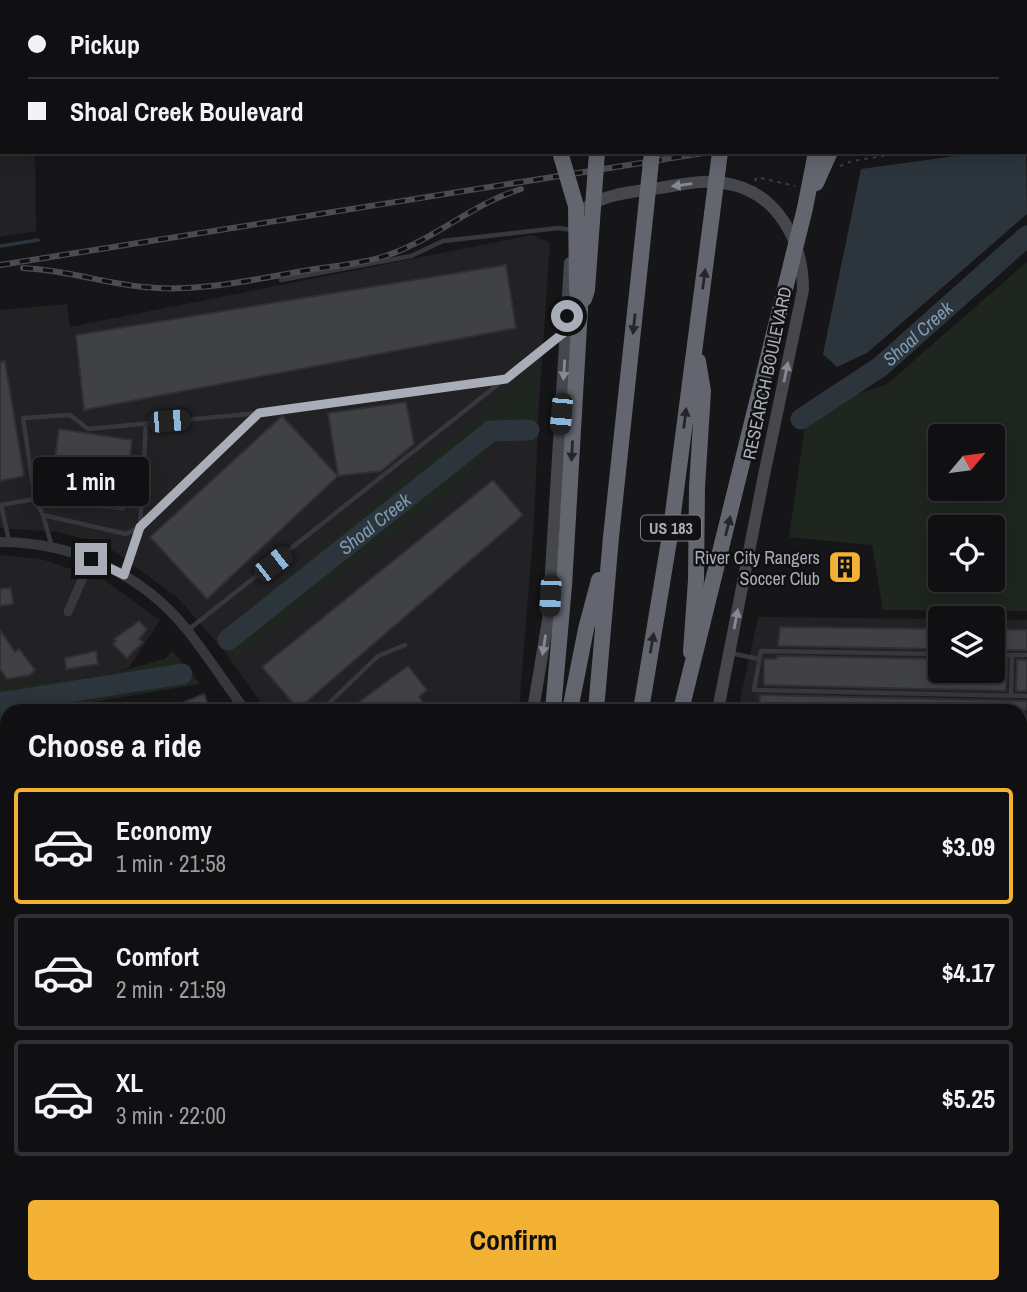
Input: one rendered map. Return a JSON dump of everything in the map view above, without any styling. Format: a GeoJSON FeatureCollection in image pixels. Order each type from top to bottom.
{"type":"FeatureCollection","features":[{"type":"Feature","properties":{"kind":"highway"},"geometry":{"type":"LineString","coordinates":[[554,704],[564,586],[580,309],[577,289],[576,206],[562,154]]}},
{"type":"Feature","properties":{"kind":"highway"},"geometry":{"type":"LineString","coordinates":[[580,309],[587,290],[597,154]]}},
{"type":"Feature","properties":{"kind":"highway"},"geometry":{"type":"LineString","coordinates":[[597,704],[611,537],[652,154]]}},
{"type":"Feature","properties":{"kind":"highway","name":"US 183"},"geometry":{"type":"LineString","coordinates":[[642,704],[671,528],[720,154]]}},
{"type":"Feature","properties":{"kind":"highway"},"geometry":{"type":"LineString","coordinates":[[685,704],[805,208],[816,154]]}},
{"type":"Feature","properties":{"kind":"highway"},"geometry":{"type":"LineString","coordinates":[[805,208],[829,154]]}},
{"type":"Feature","properties":{"kind":"highway"},"geometry":{"type":"LineString","coordinates":[[685,704],[696,580],[696,487],[703,391],[695,344]]}},
{"type":"Feature","properties":{"kind":"highway"},"geometry":{"type":"LineString","coordinates":[[571,704],[586,629],[611,537]]}},
{"type":"Feature","properties":{"kind":"main road","name":"RESEARCH BOULEVARD"},"geometry":{"type":"LineString","coordinates":[[574,230],[578,215],[605,198],[704,181],[749,190],[776,211],[794,236],[803,267],[803,290],[719,704]]}},
{"type":"Feature","properties":{"kind":"main road"},"geometry":{"type":"LineString","coordinates":[[534,704],[548,620],[571,242],[574,230]]}},
{"type":"Feature","properties":{"kind":"street"},"geometry":{"type":"LineString","coordinates":[[4,542],[52,548],[91,559],[124,575],[149,592],[188,631],[241,704]]}},
{"type":"Feature","properties":{"kind":"street"},"geometry":{"type":"LineString","coordinates":[[68,612],[91,559]]}},
{"type":"Feature","properties":{"kind":"lane"},"geometry":{"type":"LineString","coordinates":[[281,280],[411,256],[443,241],[558,228],[574,230]]}},
{"type":"Feature","properties":{"kind":"lane"},"geometry":{"type":"LineString","coordinates":[[188,631],[567,330]]}},
{"type":"Feature","properties":{"kind":"lane"},"geometry":{"type":"LineString","coordinates":[[52,548],[43,515],[35,499],[23,418],[70,415],[88,429],[259,413],[506,379]]}},
{"type":"Feature","properties":{"kind":"lane"},"geometry":{"type":"LineString","coordinates":[[43,515],[126,534],[140,527],[259,413]]}},
{"type":"Feature","properties":{"kind":"lane"},"geometry":{"type":"LineString","coordinates":[[124,575],[140,527],[146,423]]}},
{"type":"Feature","properties":{"kind":"lane"},"geometry":{"type":"LineString","coordinates":[[4,542],[1,505],[35,499]]}},
{"type":"Feature","properties":{"kind":"lane"},"geometry":{"type":"LineString","coordinates":[[328,704],[378,656],[405,645]]}},
{"type":"Feature","properties":{"kind":"lane"},"geometry":{"type":"LineString","coordinates":[[928,654],[761,651],[754,691],[1027,696]]}},
{"type":"Feature","properties":{"kind":"lane"},"geometry":{"type":"LineString","coordinates":[[729,652],[759,659]]}},
{"type":"Feature","properties":{"kind":"lane"},"geometry":{"type":"LineString","coordinates":[[1005,655],[1027,655]]}},
{"type":"Feature","properties":{"kind":"lane"},"geometry":{"type":"LineString","coordinates":[[1011,695],[1012,655]]}},
{"type":"Feature","properties":{"kind":"shaded area"},"geometry":{"type":"Polygon","coordinates":[[[0,154],[35,154],[36,231],[0,237],[0,154]]]}},
{"type":"Feature","properties":{"kind":"shaded area"},"geometry":{"type":"Polygon","coordinates":[[[970,154],[1026,154],[1027,214],[867,353],[837,367],[823,354],[861,169],[970,154]]]}},
{"type":"Feature","properties":{"kind":"shaded area"},"geometry":{"type":"Polygon","coordinates":[[[532,235],[550,243],[534,522],[519,704],[262,704],[224,651],[177,597],[104,544],[58,532],[0,528],[0,310],[67,304],[70,327],[532,235]]]}},
{"type":"Feature","properties":{"kind":"shaded area"},"geometry":{"type":"Polygon","coordinates":[[[1027,262],[1027,611],[1005,611],[1005,606],[928,606],[928,610],[883,610],[872,545],[789,537],[807,412],[887,384],[1027,262]]]}},
{"type":"Feature","properties":{"kind":"shaded area"},"geometry":{"type":"Polygon","coordinates":[[[537,367],[534,436],[503,434],[492,438],[482,459],[463,480],[236,658],[218,635],[537,367]]]}},
{"type":"Feature","properties":{"kind":"shaded area"},"geometry":{"type":"Polygon","coordinates":[[[0,555],[41,559],[104,580],[160,620],[129,668],[103,676],[0,686],[0,555]]]}},
{"type":"Feature","properties":{"kind":"shaded area"},"geometry":{"type":"Polygon","coordinates":[[[758,617],[928,619],[928,683],[1005,683],[1005,620],[1027,620],[1027,704],[739,704],[758,617]]]}},
{"type":"Feature","properties":{"kind":"shaded area"},"geometry":{"type":"Polygon","coordinates":[[[172,651],[200,684],[82,704],[0,704],[0,686],[103,676],[165,659],[172,651]]]}},
{"type":"Feature","properties":{"kind":"building"},"geometry":{"type":"Polygon","coordinates":[[[506,265],[516,328],[84,410],[76,335],[506,265]]]}},
{"type":"Feature","properties":{"kind":"building"},"geometry":{"type":"Polygon","coordinates":[[[5,361],[24,476],[0,481],[0,362],[5,361]]]}},
{"type":"Feature","properties":{"kind":"building"},"geometry":{"type":"Polygon","coordinates":[[[406,402],[414,444],[381,471],[338,476],[328,413],[406,402]]]}},
{"type":"Feature","properties":{"kind":"building"},"geometry":{"type":"Polygon","coordinates":[[[282,416],[338,476],[207,599],[150,537],[282,416]]]}},
{"type":"Feature","properties":{"kind":"building"},"geometry":{"type":"Polygon","coordinates":[[[59,429],[132,440],[124,510],[49,501],[59,429]]]}},
{"type":"Feature","properties":{"kind":"building"},"geometry":{"type":"Polygon","coordinates":[[[493,480],[523,515],[304,704],[294,704],[262,667],[493,480]]]}},
{"type":"Feature","properties":{"kind":"building","name":"River City Rangers Soccer Club"},"geometry":{"type":"Polygon","coordinates":[[[839,553],[857,553],[858,573],[833,573],[832,561],[839,561],[839,553]]]}},
{"type":"Feature","properties":{"kind":"building"},"geometry":{"type":"Polygon","coordinates":[[[11,588],[13,604],[0,606],[0,589],[11,588]]]}},
{"type":"Feature","properties":{"kind":"building"},"geometry":{"type":"Polygon","coordinates":[[[139,621],[147,629],[139,639],[143,642],[127,658],[113,644],[116,641],[114,639],[139,621]]]}},
{"type":"Feature","properties":{"kind":"building"},"geometry":{"type":"Polygon","coordinates":[[[780,627],[928,629],[928,649],[778,646],[780,627]]]}},
{"type":"Feature","properties":{"kind":"building"},"geometry":{"type":"Polygon","coordinates":[[[1005,629],[1027,630],[1027,650],[1005,650],[1005,629]]]}},
{"type":"Feature","properties":{"kind":"building"},"geometry":{"type":"Polygon","coordinates":[[[0,630],[15,652],[19,649],[35,670],[30,675],[7,679],[0,669],[0,630]]]}},
{"type":"Feature","properties":{"kind":"building"},"geometry":{"type":"Polygon","coordinates":[[[96,651],[98,664],[66,669],[65,658],[96,651]]]}},
{"type":"Feature","properties":{"kind":"building"},"geometry":{"type":"Polygon","coordinates":[[[777,656],[928,659],[928,683],[1005,683],[1007,660],[1006,691],[764,685],[764,659],[776,659],[777,656]]]}},
{"type":"Feature","properties":{"kind":"building"},"geometry":{"type":"Polygon","coordinates":[[[1017,660],[1027,660],[1027,691],[1016,691],[1017,660]]]}},
{"type":"Feature","properties":{"kind":"building"},"geometry":{"type":"Polygon","coordinates":[[[408,666],[427,690],[419,697],[424,704],[356,704],[408,666]]]}},
{"type":"Feature","properties":{"kind":"building"},"geometry":{"type":"Polygon","coordinates":[[[204,694],[208,704],[179,704],[204,694]]]}},
{"type":"Feature","properties":{"kind":"building"},"geometry":{"type":"Polygon","coordinates":[[[760,695],[1027,701],[1027,704],[759,704],[760,695]]]}},
{"type":"Feature","properties":{"kind":"waterway","name":"Shoal Creek"},"geometry":{"type":"LineString","coordinates":[[801,419],[880,367],[1027,236]]}},
{"type":"Feature","properties":{"kind":"waterway"},"geometry":{"type":"LineString","coordinates":[[0,246],[38,240]]}},
{"type":"Feature","properties":{"kind":"waterway","name":"Shoal Creek"},"geometry":{"type":"LineString","coordinates":[[228,640],[491,431],[529,430]]}},
{"type":"Feature","properties":{"kind":"waterway","name":"Shoal Creek"},"geometry":{"type":"LineString","coordinates":[[0,703],[182,674]]}},
{"type":"Feature","properties":{"kind":"railway"},"geometry":{"type":"LineString","coordinates":[[0,265],[697,154]]}},
{"type":"Feature","properties":{"kind":"railway"},"geometry":{"type":"LineString","coordinates":[[23,268],[165,288],[206,287],[248,281],[382,257],[418,242],[485,204],[521,189]]}},
{"type":"Feature","properties":{"kind":"place","name":"River City Rangers Soccer Club"},"geometry":{"type":"Point","coordinates":[845,567]}},
{"type":"Feature","properties":{"kind":"route"},"geometry":{"type":"LineString","coordinates":[[91,559],[124,575],[140,527],[259,413],[506,379],[567,330],[567,316]]}}]}
